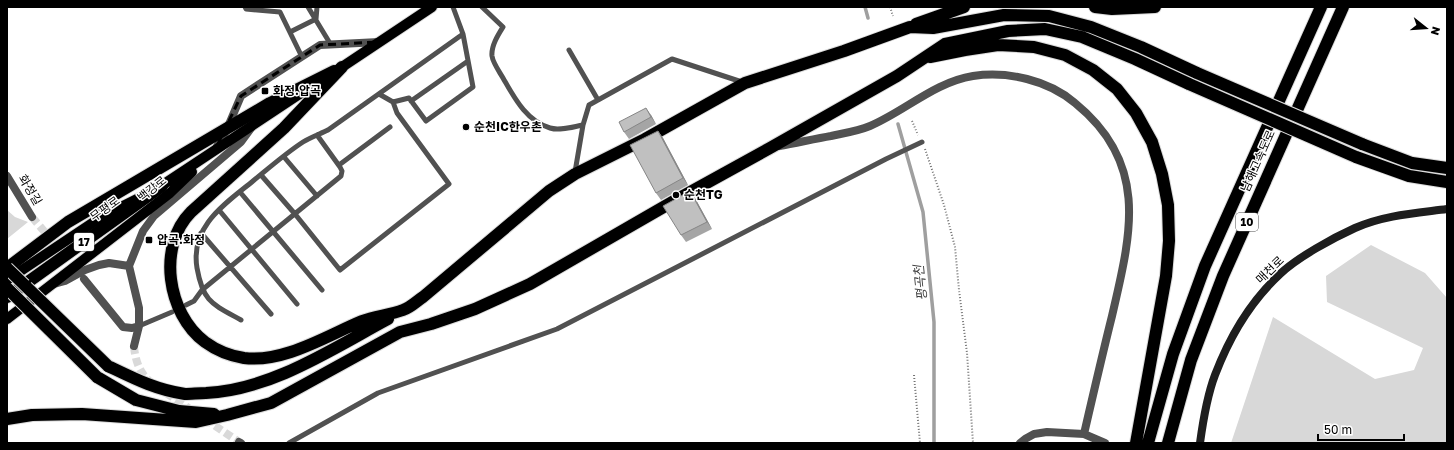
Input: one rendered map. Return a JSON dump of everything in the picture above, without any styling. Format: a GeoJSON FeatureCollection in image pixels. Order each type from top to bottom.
{"type":"FeatureCollection","features":[{"type":"Feature","properties":{"kind":"highway"},"geometry":{"type":"LineString","coordinates":[[342,67],[270,103],[68,222],[7,268],[108,366],[148,385],[186,394],[223,392],[263,381],[315,359],[405,310],[424,297],[549,191],[575,174],[644,139],[745,83],[844,51],[964,7]]}},
{"type":"Feature","properties":{"kind":"highway"},"geometry":{"type":"LineString","coordinates":[[1095,7],[1112,9],[1155,7]]}},
{"type":"Feature","properties":{"kind":"highway","name":"남해고속도로"},"geometry":{"type":"LineString","coordinates":[[1148,443],[1173,354],[1205,266],[1321,7]]}},
{"type":"Feature","properties":{"kind":"highway","name":"남해고속도로"},"geometry":{"type":"LineString","coordinates":[[1168,443],[1191,360],[1223,276],[1343,7]]}},
{"type":"Feature","properties":{"kind":"highway"},"geometry":{"type":"LineString","coordinates":[[1326,43],[1350,7]]}},
{"type":"Feature","properties":{"kind":"highway"},"geometry":{"type":"LineString","coordinates":[[910,27],[933,28],[1004,15],[1050,16],[1091,27],[1141,47],[1197,73],[1362,144],[1412,163],[1447,168]]}},
{"type":"Feature","properties":{"kind":"highway"},"geometry":{"type":"LineString","coordinates":[[7,418],[82,414],[196,422],[270,403],[400,332],[431,324],[475,309],[530,284],[896,76],[945,44],[1008,31],[1045,29],[1082,37],[1356,157],[1409,176],[1447,182]]}},
{"type":"Feature","properties":{"kind":"highway"},"geometry":{"type":"LineString","coordinates":[[923,58],[998,45],[1034,47],[1065,55],[1093,70],[1117,89],[1136,112],[1152,142],[1162,174],[1168,205],[1169,241],[1166,276],[1136,443]]}},
{"type":"Feature","properties":{"kind":"highway"},"geometry":{"type":"LineString","coordinates":[[342,67],[284,128],[185,218],[176,237],[171,264],[171,280],[177,304],[192,329],[205,342],[219,350],[243,358],[267,358],[288,353],[364,320],[405,310]]}},
{"type":"Feature","properties":{"kind":"highway","name":"무평로"},"geometry":{"type":"LineString","coordinates":[[7,297],[162,186]]}},
{"type":"Feature","properties":{"kind":"highway"},"geometry":{"type":"LineString","coordinates":[[7,288],[97,377],[136,400],[180,411],[227,415]]}},
{"type":"Feature","properties":{"kind":"main road","name":"백강로"},"geometry":{"type":"LineString","coordinates":[[7,280],[103,216],[162,186],[432,7]]}},
{"type":"Feature","properties":{"kind":"main road","name":"백강로"},"geometry":{"type":"LineString","coordinates":[[7,319],[170,193],[215,150]]}},
{"type":"Feature","properties":{"kind":"main road","name":"매천로"},"geometry":{"type":"LineString","coordinates":[[1200,443],[1214,376],[1232,337],[1253,304],[1280,273],[1309,252],[1356,227],[1398,216],[1447,209]]}},
{"type":"Feature","properties":{"kind":"street"},"geometry":{"type":"LineString","coordinates":[[215,150],[227,129],[241,96],[320,45],[379,42]]}},
{"type":"Feature","properties":{"kind":"street"},"geometry":{"type":"LineString","coordinates":[[770,148],[855,131],[871,125],[936,89],[962,78],[978,75],[1004,75],[1041,83],[1069,98],[1090,116],[1101,128],[1113,146],[1122,166],[1128,189],[1130,220],[1125,261],[1084,434]]}},
{"type":"Feature","properties":{"kind":"street"},"geometry":{"type":"LineString","coordinates":[[134,346],[140,326],[139,308],[129,266],[143,231],[154,216],[241,142],[255,123]]}},
{"type":"Feature","properties":{"kind":"street","name":"화정길"},"geometry":{"type":"LineString","coordinates":[[7,176],[32,217]]}},
{"type":"Feature","properties":{"kind":"street"},"geometry":{"type":"LineString","coordinates":[[52,284],[65,281],[85,270],[99,265],[109,263],[129,266]]}},
{"type":"Feature","properties":{"kind":"street"},"geometry":{"type":"LineString","coordinates":[[84,279],[123,327],[132,328],[140,326]]}},
{"type":"Feature","properties":{"kind":"street"},"geometry":{"type":"LineString","coordinates":[[1020,443],[1034,434],[1047,432],[1084,434],[1105,443]]}},
{"type":"Feature","properties":{"kind":"lane"},"geometry":{"type":"LineString","coordinates":[[245,7],[246,9],[279,9],[302,56]]}},
{"type":"Feature","properties":{"kind":"lane"},"geometry":{"type":"LineString","coordinates":[[308,7],[331,45]]}},
{"type":"Feature","properties":{"kind":"lane"},"geometry":{"type":"LineString","coordinates":[[316,20],[317,7]]}},
{"type":"Feature","properties":{"kind":"lane"},"geometry":{"type":"LineString","coordinates":[[393,102],[409,98],[426,121],[473,87],[463,34],[453,7]]}},
{"type":"Feature","properties":{"kind":"lane"},"geometry":{"type":"LineString","coordinates":[[482,7],[502,27],[494,46],[492,56],[517,102],[528,115],[540,124],[560,130],[583,125]]}},
{"type":"Feature","properties":{"kind":"lane"},"geometry":{"type":"LineString","coordinates":[[290,32],[316,20]]}},
{"type":"Feature","properties":{"kind":"lane"},"geometry":{"type":"LineString","coordinates":[[241,320],[209,300],[202,290],[195,257],[197,241],[205,226],[219,210],[240,192],[303,142],[328,130],[463,34]]}},
{"type":"Feature","properties":{"kind":"lane"},"geometry":{"type":"LineString","coordinates":[[569,50],[598,100]]}},
{"type":"Feature","properties":{"kind":"lane"},"geometry":{"type":"LineString","coordinates":[[575,174],[583,125],[589,104],[672,59],[745,83]]}},
{"type":"Feature","properties":{"kind":"lane"},"geometry":{"type":"LineString","coordinates":[[411,101],[468,61]]}},
{"type":"Feature","properties":{"kind":"lane"},"geometry":{"type":"LineString","coordinates":[[261,175],[295,214],[340,270],[448,184],[397,113],[393,102],[379,94]]}},
{"type":"Feature","properties":{"kind":"lane"},"geometry":{"type":"LineString","coordinates":[[339,165],[390,127]]}},
{"type":"Feature","properties":{"kind":"lane"},"geometry":{"type":"LineString","coordinates":[[186,305],[194,301],[202,290],[341,176],[342,171],[339,165],[317,135]]}},
{"type":"Feature","properties":{"kind":"lane"},"geometry":{"type":"LineString","coordinates":[[288,443],[378,393],[557,329],[886,159],[922,142]]}},
{"type":"Feature","properties":{"kind":"lane"},"geometry":{"type":"LineString","coordinates":[[284,157],[317,196]]}},
{"type":"Feature","properties":{"kind":"lane"},"geometry":{"type":"LineString","coordinates":[[240,192],[322,290]]}},
{"type":"Feature","properties":{"kind":"lane"},"geometry":{"type":"LineString","coordinates":[[219,210],[297,304]]}},
{"type":"Feature","properties":{"kind":"lane"},"geometry":{"type":"LineString","coordinates":[[201,233],[271,314]]}},
{"type":"Feature","properties":{"kind":"lane"},"geometry":{"type":"LineString","coordinates":[[140,326],[172,312]]}},
{"type":"Feature","properties":{"kind":"path"},"geometry":{"type":"LineString","coordinates":[[890,7],[893,16]]}},
{"type":"Feature","properties":{"kind":"path"},"geometry":{"type":"LineString","coordinates":[[912,121],[922,142],[944,205],[955,246],[967,353],[973,443]]}},
{"type":"Feature","properties":{"kind":"path"},"geometry":{"type":"LineString","coordinates":[[914,375],[920,443]]}},
{"type":"Feature","properties":{"kind":"highlighted area"},"geometry":{"type":"Polygon","coordinates":[[[379,42],[342,67],[284,128],[185,218],[175,237],[171,264],[177,304],[192,329],[205,342],[219,350],[255,359],[288,353],[364,321],[405,310],[315,359],[263,381],[223,392],[185,394],[148,385],[108,366],[25,285],[215,150],[241,96],[320,45],[379,42]]]}},
{"type":"Feature","properties":{"kind":"shaded area"},"geometry":{"type":"Polygon","coordinates":[[[7,210],[15,217],[28,222],[7,239],[7,210]]]}},
{"type":"Feature","properties":{"kind":"shaded area"},"geometry":{"type":"Polygon","coordinates":[[[1371,245],[1425,273],[1447,298],[1447,443],[1231,443],[1273,317],[1375,379],[1414,370],[1423,348],[1327,302],[1326,276],[1371,245]]]}},
{"type":"Feature","properties":{"kind":"building"},"geometry":{"type":"Polygon","coordinates":[[[646,108],[651,117],[624,132],[619,122],[646,108]]]}},
{"type":"Feature","properties":{"kind":"building"},"geometry":{"type":"Polygon","coordinates":[[[658,131],[683,178],[656,193],[630,145],[658,131]]]}},
{"type":"Feature","properties":{"kind":"building"},"geometry":{"type":"Polygon","coordinates":[[[690,191],[707,222],[681,235],[663,206],[690,191]]]}},
{"type":"Feature","properties":{"kind":"waterway","name":"평곡천"},"geometry":{"type":"LineString","coordinates":[[865,7],[868,18]]}},
{"type":"Feature","properties":{"kind":"waterway","name":"평곡천"},"geometry":{"type":"LineString","coordinates":[[898,124],[923,212],[934,322],[934,443]]}},
{"type":"Feature","properties":{"kind":"tunnel"},"geometry":{"type":"LineString","coordinates":[[32,217],[77,270]]}},
{"type":"Feature","properties":{"kind":"tunnel"},"geometry":{"type":"LineString","coordinates":[[134,346],[139,367],[144,376],[152,383]]}},
{"type":"Feature","properties":{"kind":"tunnel"},"geometry":{"type":"LineString","coordinates":[[166,393],[193,411]]}},
{"type":"Feature","properties":{"kind":"tunnel"},"geometry":{"type":"LineString","coordinates":[[205,419],[239,442]]}},
{"type":"Feature","properties":{"kind":"place","name":"화정.압곡"},"geometry":{"type":"Point","coordinates":[265,91]}},
{"type":"Feature","properties":{"kind":"place","name":"순천IC한우촌"},"geometry":{"type":"Point","coordinates":[466,127]}},
{"type":"Feature","properties":{"kind":"place","name":"순천TG"},"geometry":{"type":"Point","coordinates":[676,195]}},
{"type":"Feature","properties":{"kind":"place","name":"압곡.화정"},"geometry":{"type":"Point","coordinates":[149,240]}}]}
